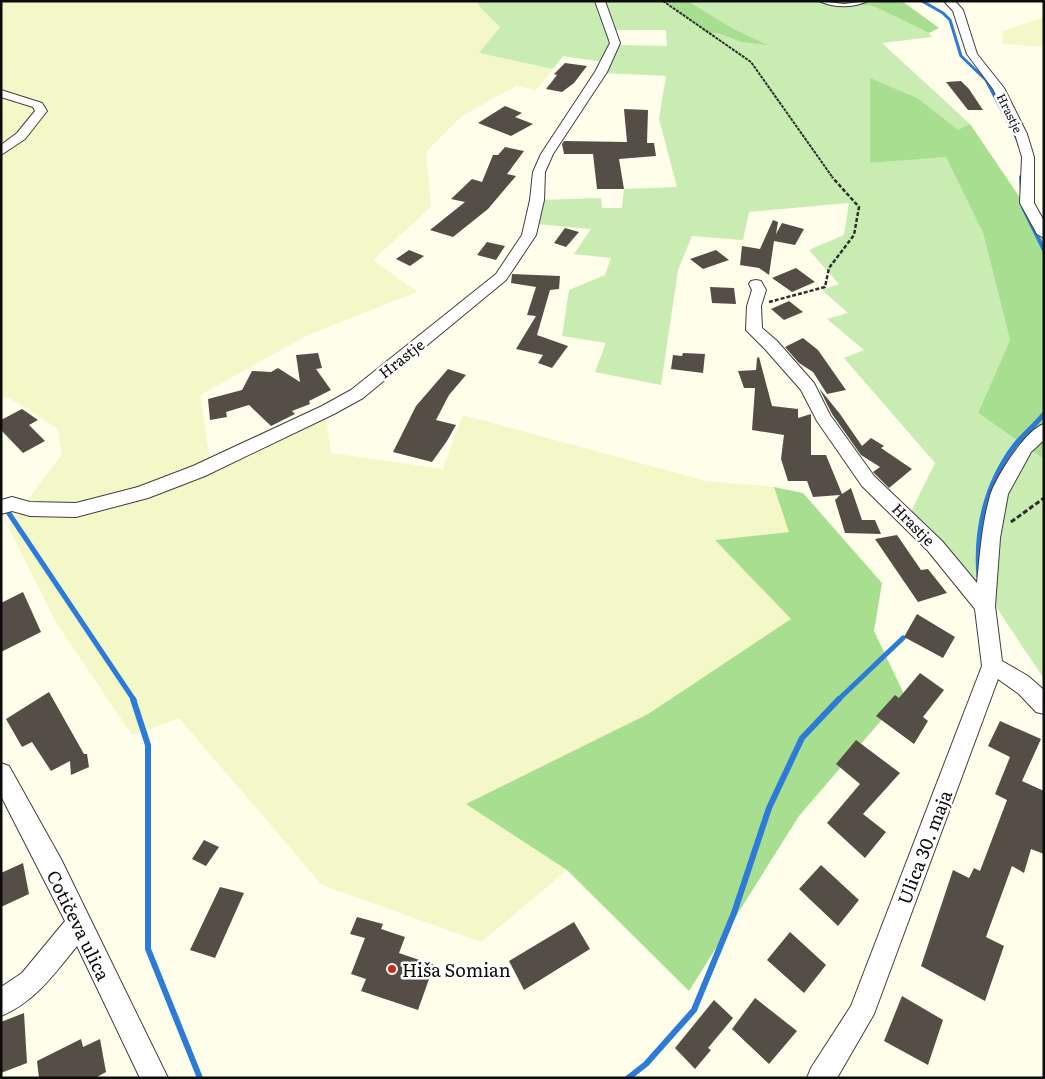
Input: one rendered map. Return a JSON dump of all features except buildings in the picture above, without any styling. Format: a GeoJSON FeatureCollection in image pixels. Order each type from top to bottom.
{"type":"FeatureCollection","features":[{"type":"Feature","properties":{"kind":"street","name":"Hrastje"},"geometry":{"type":"LineString","coordinates":[[1,507],[12,504],[30,509],[76,510],[142,493],[199,471],[328,410],[357,394],[501,277],[528,235],[537,200],[539,172],[547,154],[601,72],[615,43],[600,1]]}},
{"type":"Feature","properties":{"kind":"street","name":"Hrastje"},"geometry":{"type":"LineString","coordinates":[[949,1],[958,10],[972,54],[998,88],[1021,134],[1028,157],[1027,203],[1044,234]]}},
{"type":"Feature","properties":{"kind":"street"},"geometry":{"type":"LineString","coordinates":[[1,93],[38,104],[41,111],[21,136],[1,151]]}},
{"type":"Feature","properties":{"kind":"street","name":"Hrastje"},"geometry":{"type":"LineString","coordinates":[[756,284],[759,290],[754,306],[754,330],[771,345],[808,387],[823,417],[868,480],[935,546],[985,606]]}},
{"type":"Feature","properties":{"kind":"street"},"geometry":{"type":"LineString","coordinates":[[985,606],[991,538],[998,494],[1025,448],[1044,430]]}},
{"type":"Feature","properties":{"kind":"street","name":"Ulica 30. maja"},"geometry":{"type":"LineString","coordinates":[[821,1078],[861,1014],[992,666],[985,606]]}},
{"type":"Feature","properties":{"kind":"street"},"geometry":{"type":"LineString","coordinates":[[992,666],[1007,673],[1028,689],[1044,705]]}},
{"type":"Feature","properties":{"kind":"street","name":"Cotičeva ulica"},"geometry":{"type":"LineString","coordinates":[[1,773],[52,867],[154,1078]]}},
{"type":"Feature","properties":{"kind":"street"},"geometry":{"type":"LineString","coordinates":[[1,1004],[31,982],[79,924]]}},
{"type":"Feature","properties":{"kind":"lane"},"geometry":{"type":"LineString","coordinates":[[821,1],[832,5],[849,6],[866,1]]}},
{"type":"Feature","properties":{"kind":"path"},"geometry":{"type":"LineString","coordinates":[[663,1],[751,62],[825,169],[859,207],[854,235],[829,268],[825,287],[754,306]]}},
{"type":"Feature","properties":{"kind":"path"},"geometry":{"type":"LineString","coordinates":[[991,538],[1044,498]]}},
{"type":"Feature","properties":{"kind":"green space"},"geometry":{"type":"Polygon","coordinates":[[[1,1],[477,1],[480,7],[500,27],[479,53],[553,69],[536,90],[516,86],[462,116],[426,152],[431,207],[373,260],[417,292],[310,334],[200,395],[212,474],[326,415],[331,453],[443,469],[463,415],[706,481],[774,487],[789,532],[715,540],[792,619],[648,714],[467,804],[567,870],[481,942],[322,885],[179,718],[132,735],[56,622],[8,526],[62,454],[57,428],[8,397],[1,399],[1,1]]]}},
{"type":"Feature","properties":{"kind":"green space"},"geometry":{"type":"Polygon","coordinates":[[[477,1],[666,1],[705,32],[720,34],[741,42],[766,44],[732,28],[688,1],[826,1],[835,4],[873,6],[929,33],[932,37],[882,43],[970,124],[958,131],[919,99],[870,163],[946,156],[983,233],[1010,340],[978,413],[1044,459],[1044,679],[993,602],[910,514],[935,463],[844,358],[864,350],[827,319],[848,313],[822,290],[839,284],[809,250],[844,235],[849,203],[749,212],[743,240],[692,236],[678,270],[661,385],[595,372],[606,343],[562,336],[569,290],[605,275],[611,258],[574,254],[591,229],[536,224],[540,200],[601,198],[602,208],[622,208],[624,189],[677,187],[659,119],[666,76],[604,73],[618,45],[667,46],[666,30],[608,30],[612,42],[603,62],[563,56],[553,69],[479,53],[500,27],[480,7],[477,1]]]}},
{"type":"Feature","properties":{"kind":"green space"},"geometry":{"type":"Polygon","coordinates":[[[666,1],[688,1],[732,28],[768,45],[741,42],[720,34],[705,32],[666,1]]]}},
{"type":"Feature","properties":{"kind":"green space"},"geometry":{"type":"Polygon","coordinates":[[[826,1],[902,1],[939,28],[929,33],[873,6],[835,4],[826,1]]]}},
{"type":"Feature","properties":{"kind":"green space"},"geometry":{"type":"Polygon","coordinates":[[[1044,17],[1044,47],[1002,44],[1003,31],[1044,17]]]}},
{"type":"Feature","properties":{"kind":"green space"},"geometry":{"type":"Polygon","coordinates":[[[870,78],[919,99],[958,130],[970,124],[1044,233],[1044,459],[978,413],[1010,340],[983,233],[946,157],[870,163],[870,78]]]}},
{"type":"Feature","properties":{"kind":"green space"},"geometry":{"type":"Polygon","coordinates":[[[774,487],[803,493],[882,583],[874,631],[904,694],[799,816],[689,991],[567,870],[466,804],[648,714],[791,619],[715,540],[789,532],[774,487]]]}},
{"type":"Feature","properties":{"kind":"waterway"},"geometry":{"type":"LineString","coordinates":[[922,1],[943,13],[950,20],[961,56],[986,80],[1017,139]]}},
{"type":"Feature","properties":{"kind":"waterway"},"geometry":{"type":"LineString","coordinates":[[1021,177],[1023,207],[1044,250]]}},
{"type":"Feature","properties":{"kind":"waterway"},"geometry":{"type":"LineString","coordinates":[[979,577],[978,559],[981,525],[990,491],[1005,460],[1015,445],[1044,414]]}},
{"type":"Feature","properties":{"kind":"waterway"},"geometry":{"type":"LineString","coordinates":[[8,512],[134,700]]}},
{"type":"Feature","properties":{"kind":"waterway"},"geometry":{"type":"LineString","coordinates":[[839,699],[903,638]]}},
{"type":"Feature","properties":{"kind":"waterway"},"geometry":{"type":"LineString","coordinates":[[133,699],[148,745],[148,949],[200,1078]]}},
{"type":"Feature","properties":{"kind":"waterway"},"geometry":{"type":"LineString","coordinates":[[628,1078],[646,1064],[694,1010],[734,913],[769,808],[802,738],[839,699]]}},
{"type":"Feature","properties":{"kind":"place","name":"Hiša Somian"},"geometry":{"type":"Point","coordinates":[392,969]}}]}
